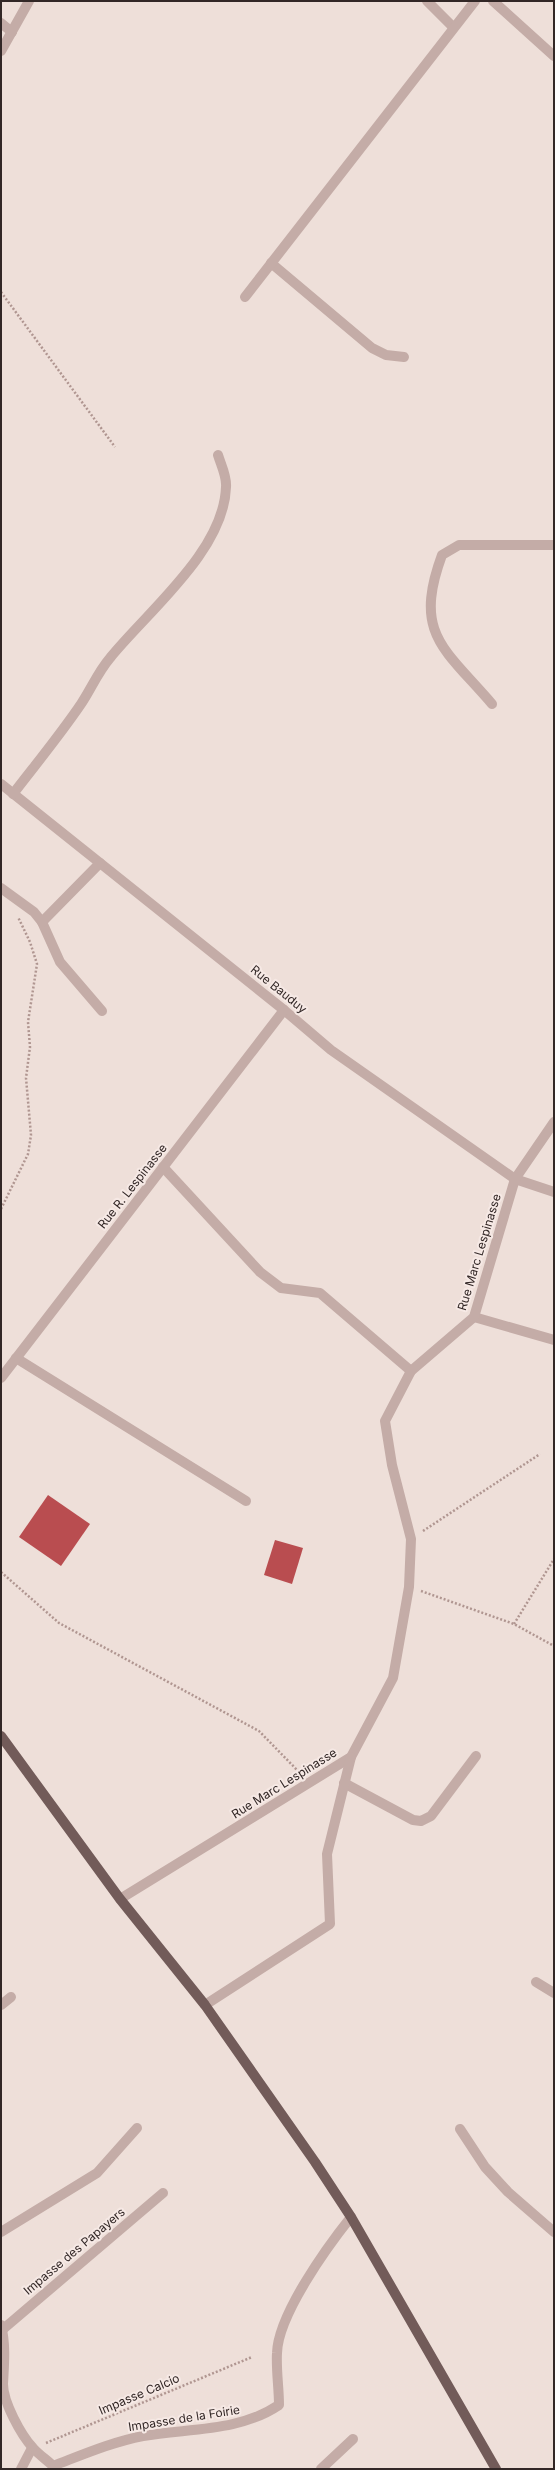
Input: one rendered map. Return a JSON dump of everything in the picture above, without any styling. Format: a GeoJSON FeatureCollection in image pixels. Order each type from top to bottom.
{"type":"FeatureCollection","features":[{"type":"Feature","properties":{"kind":"main road"},"geometry":{"type":"LineString","coordinates":[[1,1736],[120,1899],[205,2006],[275,2104],[351,2217],[496,2469]]}},
{"type":"Feature","properties":{"kind":"street"},"geometry":{"type":"LineString","coordinates":[[1,51],[29,1]]}},
{"type":"Feature","properties":{"kind":"street"},"geometry":{"type":"LineString","coordinates":[[427,1],[453,27]]}},
{"type":"Feature","properties":{"kind":"street"},"geometry":{"type":"LineString","coordinates":[[245,297],[453,27],[475,1]]}},
{"type":"Feature","properties":{"kind":"street"},"geometry":{"type":"LineString","coordinates":[[493,1],[554,56]]}},
{"type":"Feature","properties":{"kind":"street"},"geometry":{"type":"LineString","coordinates":[[1,22],[12,32]]}},
{"type":"Feature","properties":{"kind":"street"},"geometry":{"type":"LineString","coordinates":[[271,263],[372,348],[386,355],[404,357]]}},
{"type":"Feature","properties":{"kind":"street"},"geometry":{"type":"LineString","coordinates":[[14,794],[81,704],[109,659],[158,607],[197,558],[211,536],[225,496],[226,486],[218,455]]}},
{"type":"Feature","properties":{"kind":"street"},"geometry":{"type":"LineString","coordinates":[[492,704],[438,641],[430,620],[432,583],[442,555],[459,545],[554,545]]}},
{"type":"Feature","properties":{"kind":"street","name":"Rue Bauduy"},"geometry":{"type":"LineString","coordinates":[[1,784],[284,1010],[331,1050],[515,1179],[554,1192]]}},
{"type":"Feature","properties":{"kind":"street"},"geometry":{"type":"LineString","coordinates":[[42,922],[100,863]]}},
{"type":"Feature","properties":{"kind":"street"},"geometry":{"type":"LineString","coordinates":[[1,888],[34,912],[42,922],[60,962],[102,1012]]}},
{"type":"Feature","properties":{"kind":"street","name":"Rue R. Lespinasse"},"geometry":{"type":"LineString","coordinates":[[1,1378],[284,1010]]}},
{"type":"Feature","properties":{"kind":"street","name":"Rue Marc Lespinasse"},"geometry":{"type":"LineString","coordinates":[[120,1899],[351,1757],[393,1678],[409,1587],[411,1539],[392,1465],[385,1422],[411,1371],[474,1317],[515,1179],[554,1122]]}},
{"type":"Feature","properties":{"kind":"street"},"geometry":{"type":"LineString","coordinates":[[163,1167],[260,1272],[282,1288],[320,1293],[411,1371]]}},
{"type":"Feature","properties":{"kind":"street"},"geometry":{"type":"LineString","coordinates":[[474,1317],[554,1340]]}},
{"type":"Feature","properties":{"kind":"street"},"geometry":{"type":"LineString","coordinates":[[16,1358],[246,1501]]}},
{"type":"Feature","properties":{"kind":"street"},"geometry":{"type":"LineString","coordinates":[[344,1783],[414,1820],[421,1821],[431,1816],[476,1756]]}},
{"type":"Feature","properties":{"kind":"street"},"geometry":{"type":"LineString","coordinates":[[205,2006],[330,1924],[327,1854],[351,1757]]}},
{"type":"Feature","properties":{"kind":"street"},"geometry":{"type":"LineString","coordinates":[[536,1982],[554,1993]]}},
{"type":"Feature","properties":{"kind":"street"},"geometry":{"type":"LineString","coordinates":[[1,2005],[11,1997]]}},
{"type":"Feature","properties":{"kind":"street"},"geometry":{"type":"LineString","coordinates":[[1,2232],[97,2173],[137,2128]]}},
{"type":"Feature","properties":{"kind":"street"},"geometry":{"type":"LineString","coordinates":[[460,2129],[485,2167],[508,2192],[554,2232]]}},
{"type":"Feature","properties":{"kind":"street","name":"Impasse des Papayers"},"geometry":{"type":"LineString","coordinates":[[2,2328],[163,2193]]}},
{"type":"Feature","properties":{"kind":"street","name":"Impasse de la Foirie"},"geometry":{"type":"LineString","coordinates":[[54,2467],[113,2444],[143,2436],[238,2424],[266,2414],[279,2405],[277,2352],[285,2323],[302,2288],[327,2247],[351,2217]]}},
{"type":"Feature","properties":{"kind":"street"},"geometry":{"type":"LineString","coordinates":[[2,2328],[6,2370],[3,2385],[6,2399],[12,2414],[32,2448],[54,2467]]}},
{"type":"Feature","properties":{"kind":"street"},"geometry":{"type":"LineString","coordinates":[[321,2469],[353,2440]]}},
{"type":"Feature","properties":{"kind":"street"},"geometry":{"type":"LineString","coordinates":[[21,2469],[32,2448]]}},
{"type":"Feature","properties":{"kind":"path"},"geometry":{"type":"LineString","coordinates":[[1,292],[115,446]]}},
{"type":"Feature","properties":{"kind":"path"},"geometry":{"type":"LineString","coordinates":[[1,1209],[28,1154],[31,1135],[26,1078],[30,1047],[28,1022],[37,964],[30,942],[16,913]]}},
{"type":"Feature","properties":{"kind":"path"},"geometry":{"type":"LineString","coordinates":[[411,1539],[540,1454]]}},
{"type":"Feature","properties":{"kind":"path"},"geometry":{"type":"LineString","coordinates":[[514,1624],[554,1559]]}},
{"type":"Feature","properties":{"kind":"path"},"geometry":{"type":"LineString","coordinates":[[1,1572],[59,1623],[259,1731],[309,1783]]}},
{"type":"Feature","properties":{"kind":"path"},"geometry":{"type":"LineString","coordinates":[[409,1587],[514,1624],[554,1646]]}},
{"type":"Feature","properties":{"kind":"path","name":"Impasse Calcio"},"geometry":{"type":"LineString","coordinates":[[32,2448],[252,2356]]}},
{"type":"Feature","properties":{"kind":"building"},"geometry":{"type":"Polygon","coordinates":[[[48,1495],[90,1524],[61,1566],[19,1537],[48,1495]]]}},
{"type":"Feature","properties":{"kind":"building"},"geometry":{"type":"Polygon","coordinates":[[[275,1540],[303,1548],[292,1584],[264,1575],[275,1540]]]}}]}
